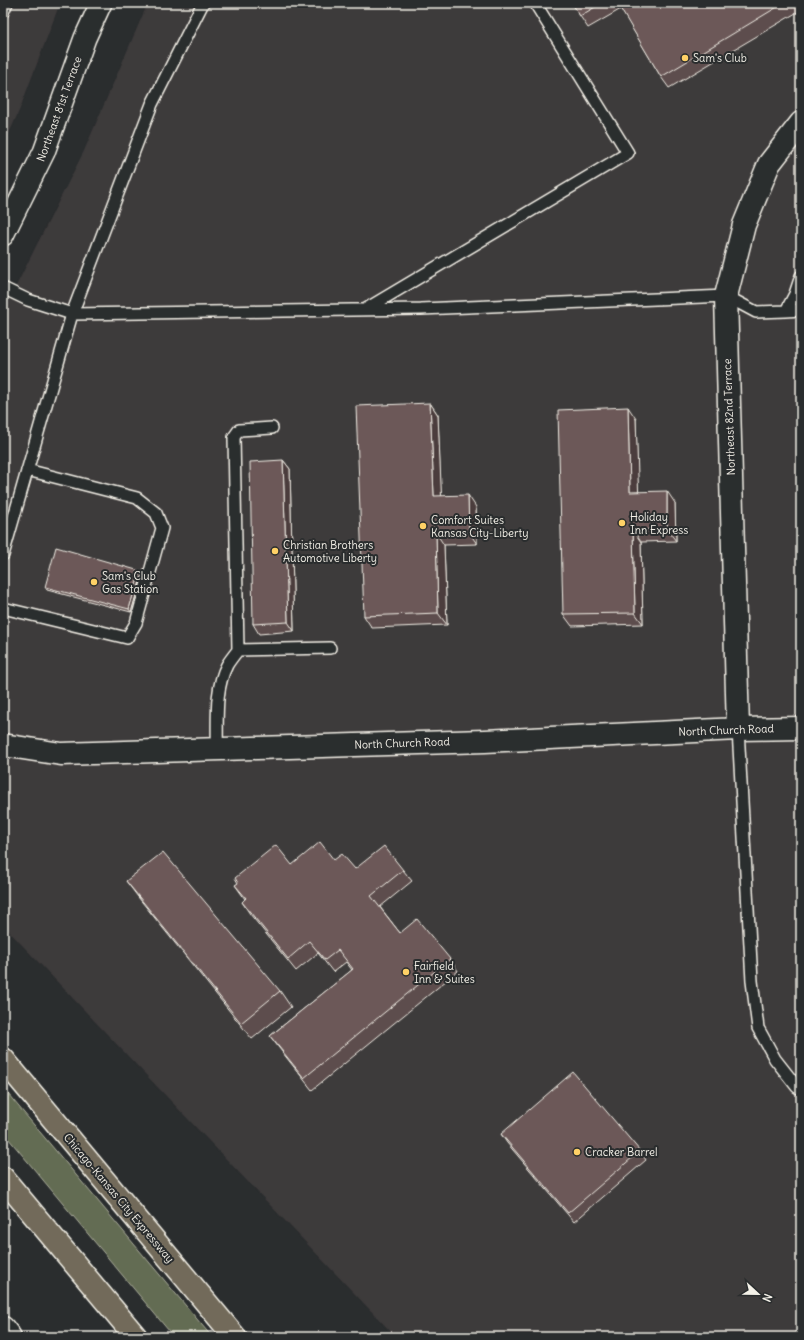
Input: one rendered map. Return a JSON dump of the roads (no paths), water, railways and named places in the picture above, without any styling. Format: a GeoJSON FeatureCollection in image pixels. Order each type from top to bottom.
{"type":"FeatureCollection","features":[{"type":"Feature","properties":{"kind":"highway","name":"Chicago-Kansas City Expressway"},"geometry":{"type":"LineString","coordinates":[[3,1059],[235,1337]]}},
{"type":"Feature","properties":{"kind":"highway"},"geometry":{"type":"LineString","coordinates":[[3,1178],[136,1337]]}},
{"type":"Feature","properties":{"kind":"main road","name":"Northeast 82nd Terrace"},"geometry":{"type":"LineString","coordinates":[[738,729],[726,296],[744,225],[769,164],[801,123]]}},
{"type":"Feature","properties":{"kind":"main road","name":"North Church Road"},"geometry":{"type":"LineString","coordinates":[[3,746],[61,754],[485,741],[738,729],[801,728]]}},
{"type":"Feature","properties":{"kind":"main road"},"geometry":{"type":"LineString","coordinates":[[3,1328],[10,1337]]}},
{"type":"Feature","properties":{"kind":"street","name":"Northeast 81st Terrace"},"geometry":{"type":"LineString","coordinates":[[3,235],[44,152],[85,38],[101,3]]}},
{"type":"Feature","properties":{"kind":"lane"},"geometry":{"type":"LineString","coordinates":[[3,12],[7,3]]}},
{"type":"Feature","properties":{"kind":"lane"},"geometry":{"type":"LineString","coordinates":[[3,555],[72,314],[152,104],[203,3]]}},
{"type":"Feature","properties":{"kind":"lane"},"geometry":{"type":"LineString","coordinates":[[365,310],[628,153],[535,3]]}},
{"type":"Feature","properties":{"kind":"lane"},"geometry":{"type":"LineString","coordinates":[[786,311],[795,294],[801,276]]}},
{"type":"Feature","properties":{"kind":"lane"},"geometry":{"type":"LineString","coordinates":[[3,288],[28,300],[72,314],[365,310],[726,296],[756,312],[801,310]]}},
{"type":"Feature","properties":{"kind":"lane"},"geometry":{"type":"LineString","coordinates":[[217,749],[218,696],[221,680],[227,665],[238,650],[234,437],[239,430],[272,428]]}},
{"type":"Feature","properties":{"kind":"lane"},"geometry":{"type":"LineString","coordinates":[[3,608],[127,638],[136,623],[162,528],[156,513],[137,498],[28,470]]}},
{"type":"Feature","properties":{"kind":"lane"},"geometry":{"type":"LineString","coordinates":[[238,650],[330,648]]}},
{"type":"Feature","properties":{"kind":"lane"},"geometry":{"type":"LineString","coordinates":[[738,729],[752,980],[758,1028],[775,1059],[797,1087],[801,1089]]}},
{"type":"Feature","properties":{"kind":"place","name":"Sam's Club"},"geometry":{"type":"Point","coordinates":[685,58]}},
{"type":"Feature","properties":{"kind":"place","name":"Holiday Inn Express"},"geometry":{"type":"Point","coordinates":[622,523]}},
{"type":"Feature","properties":{"kind":"place","name":"Comfort Suites Kansas City-Liberty"},"geometry":{"type":"Point","coordinates":[423,526]}},
{"type":"Feature","properties":{"kind":"place","name":"Christian Brothers Automotive Liberty"},"geometry":{"type":"Point","coordinates":[275,551]}},
{"type":"Feature","properties":{"kind":"place","name":"Sam's Club Gas Station"},"geometry":{"type":"Point","coordinates":[94,582]}},
{"type":"Feature","properties":{"kind":"place","name":"Fairfield Inn & Suites"},"geometry":{"type":"Point","coordinates":[406,972]}},
{"type":"Feature","properties":{"kind":"place","name":"Cracker Barrel"},"geometry":{"type":"Point","coordinates":[577,1152]}}]}
